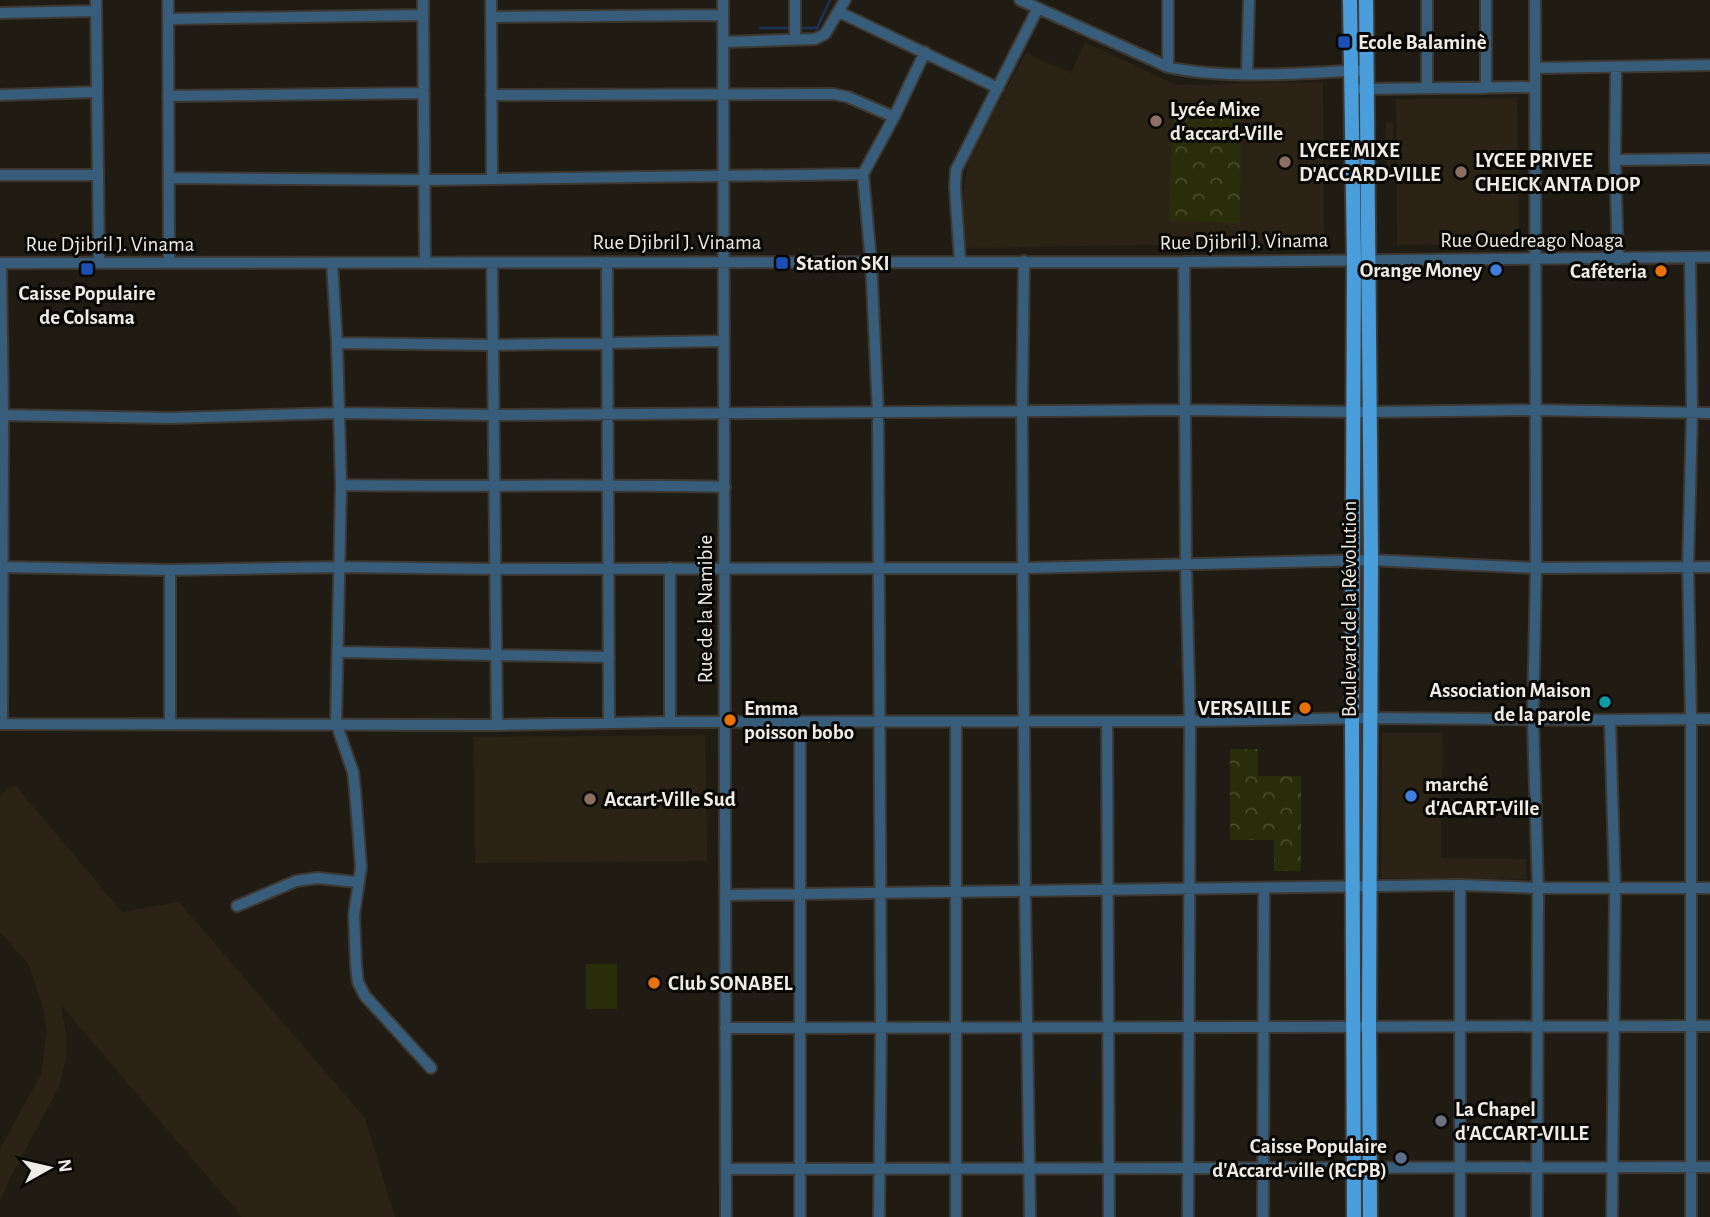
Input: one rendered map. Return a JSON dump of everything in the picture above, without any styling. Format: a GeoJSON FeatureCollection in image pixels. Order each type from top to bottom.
{"type":"FeatureCollection","features":[{"type":"Feature","properties":{"kind":"main road","name":"Boulevard de la Révolution"},"geometry":{"type":"LineString","coordinates":[[1350,0],[1358,70],[1361,259],[1369,412],[1370,1217]]}},
{"type":"Feature","properties":{"kind":"main road","name":"Boulevard de la Révolution"},"geometry":{"type":"LineString","coordinates":[[1358,70],[1366,0]]}},
{"type":"Feature","properties":{"kind":"main road","name":"Boulevard de la Révolution"},"geometry":{"type":"LineString","coordinates":[[1354,1217],[1352,412],[1361,259]]}},
{"type":"Feature","properties":{"kind":"street"},"geometry":{"type":"LineString","coordinates":[[168,0],[169,263]]}},
{"type":"Feature","properties":{"kind":"street"},"geometry":{"type":"LineString","coordinates":[[423,0],[425,262]]}},
{"type":"Feature","properties":{"kind":"street"},"geometry":{"type":"LineString","coordinates":[[491,0],[492,179]]}},
{"type":"Feature","properties":{"kind":"street","name":"Rue de la Namibie"},"geometry":{"type":"LineString","coordinates":[[723,0],[726,1217]]}},
{"type":"Feature","properties":{"kind":"street"},"geometry":{"type":"LineString","coordinates":[[795,0],[795,40]]}},
{"type":"Feature","properties":{"kind":"street"},"geometry":{"type":"LineString","coordinates":[[724,42],[816,39],[825,34],[845,0]]}},
{"type":"Feature","properties":{"kind":"street"},"geometry":{"type":"LineString","coordinates":[[1020,0],[1168,67],[1184,71],[1247,73],[1358,70]]}},
{"type":"Feature","properties":{"kind":"street"},"geometry":{"type":"LineString","coordinates":[[1168,0],[1168,67]]}},
{"type":"Feature","properties":{"kind":"street"},"geometry":{"type":"LineString","coordinates":[[1247,73],[1249,0]]}},
{"type":"Feature","properties":{"kind":"street"},"geometry":{"type":"LineString","coordinates":[[1427,0],[1427,88]]}},
{"type":"Feature","properties":{"kind":"street"},"geometry":{"type":"LineString","coordinates":[[1486,0],[1486,88]]}},
{"type":"Feature","properties":{"kind":"street"},"geometry":{"type":"LineString","coordinates":[[1535,0],[1536,568],[1533,720],[1538,888],[1537,1217]]}},
{"type":"Feature","properties":{"kind":"street"},"geometry":{"type":"LineString","coordinates":[[0,13],[96,6],[99,263]]}},
{"type":"Feature","properties":{"kind":"street"},"geometry":{"type":"LineString","coordinates":[[960,261],[955,187],[957,170],[1038,8]]}},
{"type":"Feature","properties":{"kind":"street"},"geometry":{"type":"LineString","coordinates":[[839,12],[998,88]]}},
{"type":"Feature","properties":{"kind":"street"},"geometry":{"type":"LineString","coordinates":[[168,19],[423,15]]}},
{"type":"Feature","properties":{"kind":"street"},"geometry":{"type":"LineString","coordinates":[[491,17],[723,15]]}},
{"type":"Feature","properties":{"kind":"street"},"geometry":{"type":"LineString","coordinates":[[879,1217],[881,1029],[878,412],[871,261],[863,174],[925,52]]}},
{"type":"Feature","properties":{"kind":"street"},"geometry":{"type":"LineString","coordinates":[[1535,68],[1710,65]]}},
{"type":"Feature","properties":{"kind":"street"},"geometry":{"type":"LineString","coordinates":[[1616,68],[1618,260]]}},
{"type":"Feature","properties":{"kind":"street"},"geometry":{"type":"LineString","coordinates":[[1358,89],[1535,87]]}},
{"type":"Feature","properties":{"kind":"street"},"geometry":{"type":"LineString","coordinates":[[0,96],[96,93]]}},
{"type":"Feature","properties":{"kind":"street"},"geometry":{"type":"LineString","coordinates":[[169,96],[424,93]]}},
{"type":"Feature","properties":{"kind":"street"},"geometry":{"type":"LineString","coordinates":[[491,95],[833,94],[848,97],[894,117]]}},
{"type":"Feature","properties":{"kind":"street"},"geometry":{"type":"LineString","coordinates":[[1615,160],[1710,159]]}},
{"type":"Feature","properties":{"kind":"street"},"geometry":{"type":"LineString","coordinates":[[169,178],[425,180],[863,174]]}},
{"type":"Feature","properties":{"kind":"street"},"geometry":{"type":"LineString","coordinates":[[0,175],[96,175]]}},
{"type":"Feature","properties":{"kind":"street"},"geometry":{"type":"LineString","coordinates":[[1689,257],[1692,413],[1688,567],[1690,1217]]}},
{"type":"Feature","properties":{"kind":"street","name":"Rue Ouedreago Noaga"},"geometry":{"type":"LineString","coordinates":[[1361,259],[1618,260],[1710,257]]}},
{"type":"Feature","properties":{"kind":"street","name":"Rue Djibril J. Vinama"},"geometry":{"type":"LineString","coordinates":[[1,263],[1184,262],[1361,259]]}},
{"type":"Feature","properties":{"kind":"street"},"geometry":{"type":"LineString","coordinates":[[607,261],[609,723]]}},
{"type":"Feature","properties":{"kind":"street"},"geometry":{"type":"LineString","coordinates":[[1024,261],[1025,891],[1030,1217]]}},
{"type":"Feature","properties":{"kind":"street"},"geometry":{"type":"LineString","coordinates":[[1184,262],[1186,566],[1191,722],[1188,1217]]}},
{"type":"Feature","properties":{"kind":"street"},"geometry":{"type":"LineString","coordinates":[[1,263],[1,724],[497,725],[670,722],[1191,722],[1371,718],[1710,719]]}},
{"type":"Feature","properties":{"kind":"street"},"geometry":{"type":"LineString","coordinates":[[332,263],[338,343],[341,485],[336,723],[354,781],[360,855],[354,915],[358,982],[372,1004],[431,1069]]}},
{"type":"Feature","properties":{"kind":"street"},"geometry":{"type":"LineString","coordinates":[[492,264],[497,725]]}},
{"type":"Feature","properties":{"kind":"street"},"geometry":{"type":"LineString","coordinates":[[338,343],[493,345],[724,341]]}},
{"type":"Feature","properties":{"kind":"street"},"geometry":{"type":"LineString","coordinates":[[2,415],[170,418],[338,413],[493,415],[1185,410],[1710,413]]}},
{"type":"Feature","properties":{"kind":"street"},"geometry":{"type":"LineString","coordinates":[[341,485],[724,487]]}},
{"type":"Feature","properties":{"kind":"street"},"geometry":{"type":"LineString","coordinates":[[1,567],[170,570],[339,566],[495,569],[880,569],[1186,566],[1371,560],[1536,568],[1710,567]]}},
{"type":"Feature","properties":{"kind":"street"},"geometry":{"type":"LineString","coordinates":[[670,568],[670,722]]}},
{"type":"Feature","properties":{"kind":"street"},"geometry":{"type":"LineString","coordinates":[[170,570],[170,723]]}},
{"type":"Feature","properties":{"kind":"street"},"geometry":{"type":"LineString","coordinates":[[338,652],[609,657]]}},
{"type":"Feature","properties":{"kind":"street"},"geometry":{"type":"LineString","coordinates":[[1610,720],[1615,889],[1612,1217]]}},
{"type":"Feature","properties":{"kind":"street"},"geometry":{"type":"LineString","coordinates":[[956,722],[956,1217]]}},
{"type":"Feature","properties":{"kind":"street"},"geometry":{"type":"LineString","coordinates":[[1107,722],[1109,1217]]}},
{"type":"Feature","properties":{"kind":"street"},"geometry":{"type":"LineString","coordinates":[[800,723],[800,1217]]}},
{"type":"Feature","properties":{"kind":"street"},"geometry":{"type":"LineString","coordinates":[[237,905],[296,881],[317,877],[357,882]]}},
{"type":"Feature","properties":{"kind":"street"},"geometry":{"type":"LineString","coordinates":[[1460,885],[1460,1217]]}},
{"type":"Feature","properties":{"kind":"street"},"geometry":{"type":"LineString","coordinates":[[725,895],[1460,885],[1615,889],[1710,888]]}},
{"type":"Feature","properties":{"kind":"street"},"geometry":{"type":"LineString","coordinates":[[1264,888],[1264,1217]]}},
{"type":"Feature","properties":{"kind":"street"},"geometry":{"type":"LineString","coordinates":[[725,1028],[1710,1026]]}},
{"type":"Feature","properties":{"kind":"street"},"geometry":{"type":"LineString","coordinates":[[726,1169],[1710,1167]]}},
{"type":"Feature","properties":{"kind":"shaded area","name":"Lycée Mixe d'accard-Ville"},"geometry":{"type":"Polygon","coordinates":[[[1085,42],[1176,85],[1323,82],[1324,242],[965,248],[962,205],[969,156],[1026,53],[1071,73],[1085,42]]]}},
{"type":"Feature","properties":{"kind":"shaded area"},"geometry":{"type":"Polygon","coordinates":[[[1517,98],[1519,244],[1397,245],[1396,99],[1517,98]]]}},
{"type":"Feature","properties":{"kind":"shaded area"},"geometry":{"type":"Polygon","coordinates":[[[1386,122],[1393,122],[1394,173],[1387,173],[1386,122]]]}},
{"type":"Feature","properties":{"kind":"shaded area","name":"marché d'ACART-Ville"},"geometry":{"type":"Polygon","coordinates":[[[1382,733],[1442,733],[1441,858],[1526,859],[1526,879],[1381,878],[1382,733]]]}},
{"type":"Feature","properties":{"kind":"shaded area","name":"Accart-Ville Sud"},"geometry":{"type":"Polygon","coordinates":[[[705,735],[707,861],[475,863],[474,737],[705,735]]]}},
{"type":"Feature","properties":{"kind":"shaded area"},"geometry":{"type":"Polygon","coordinates":[[[15,785],[122,912],[179,902],[365,1118],[395,1217],[242,1217],[61,1005],[66,1034],[66,1059],[59,1087],[0,1202],[0,1149],[41,1074],[47,1031],[44,1012],[29,965],[0,932],[0,795],[15,785]]]}},
{"type":"Feature","properties":{"kind":"green space"},"geometry":{"type":"Polygon","coordinates":[[[1241,108],[1240,223],[1169,221],[1173,111],[1241,108]]]}},
{"type":"Feature","properties":{"kind":"green space"},"geometry":{"type":"Polygon","coordinates":[[[1230,749],[1258,749],[1258,776],[1301,776],[1301,871],[1274,871],[1274,840],[1230,840],[1230,749]]]}},
{"type":"Feature","properties":{"kind":"green space"},"geometry":{"type":"Polygon","coordinates":[[[586,964],[617,964],[617,1009],[586,1009],[586,964]]]}},
{"type":"Feature","properties":{"kind":"waterway"},"geometry":{"type":"LineString","coordinates":[[799,28],[817,28],[830,0]]}},
{"type":"Feature","properties":{"kind":"waterway"},"geometry":{"type":"LineString","coordinates":[[760,28],[792,28]]}},
{"type":"Feature","properties":{"kind":"place","name":"Ecole Balaminè"},"geometry":{"type":"Point","coordinates":[1344,42]}},
{"type":"Feature","properties":{"kind":"place","name":"Lycée Mixe d'accard-Ville"},"geometry":{"type":"Point","coordinates":[1156,121]}},
{"type":"Feature","properties":{"kind":"place","name":"LYCEE MIXE D'ACCARD-VILLE"},"geometry":{"type":"Point","coordinates":[1285,162]}},
{"type":"Feature","properties":{"kind":"place","name":"LYCEE PRIVEE CHEICK ANTA DIOP"},"geometry":{"type":"Point","coordinates":[1461,172]}},
{"type":"Feature","properties":{"kind":"place","name":"Station SKI"},"geometry":{"type":"Point","coordinates":[782,263]}},
{"type":"Feature","properties":{"kind":"place","name":"Caisse Populaire de Colsama"},"geometry":{"type":"Point","coordinates":[87,269]}},
{"type":"Feature","properties":{"kind":"place","name":"Orange Money"},"geometry":{"type":"Point","coordinates":[1496,270]}},
{"type":"Feature","properties":{"kind":"place","name":"Caféteria"},"geometry":{"type":"Point","coordinates":[1661,271]}},
{"type":"Feature","properties":{"kind":"place","name":"Association Maison de la parole"},"geometry":{"type":"Point","coordinates":[1605,702]}},
{"type":"Feature","properties":{"kind":"place","name":"VERSAILLE"},"geometry":{"type":"Point","coordinates":[1305,708]}},
{"type":"Feature","properties":{"kind":"place","name":"Emma poisson bobo"},"geometry":{"type":"Point","coordinates":[730,720]}},
{"type":"Feature","properties":{"kind":"place","name":"marché d'ACART-Ville"},"geometry":{"type":"Point","coordinates":[1411,796]}},
{"type":"Feature","properties":{"kind":"place","name":"Accart-Ville Sud"},"geometry":{"type":"Point","coordinates":[590,799]}},
{"type":"Feature","properties":{"kind":"place","name":"Club SONABEL"},"geometry":{"type":"Point","coordinates":[654,983]}},
{"type":"Feature","properties":{"kind":"place","name":"La Chapel d'ACCART-VILLE"},"geometry":{"type":"Point","coordinates":[1441,1121]}},
{"type":"Feature","properties":{"kind":"place","name":"Caisse Populaire d'Accard-ville (RCPB)"},"geometry":{"type":"Point","coordinates":[1401,1158]}}]}
